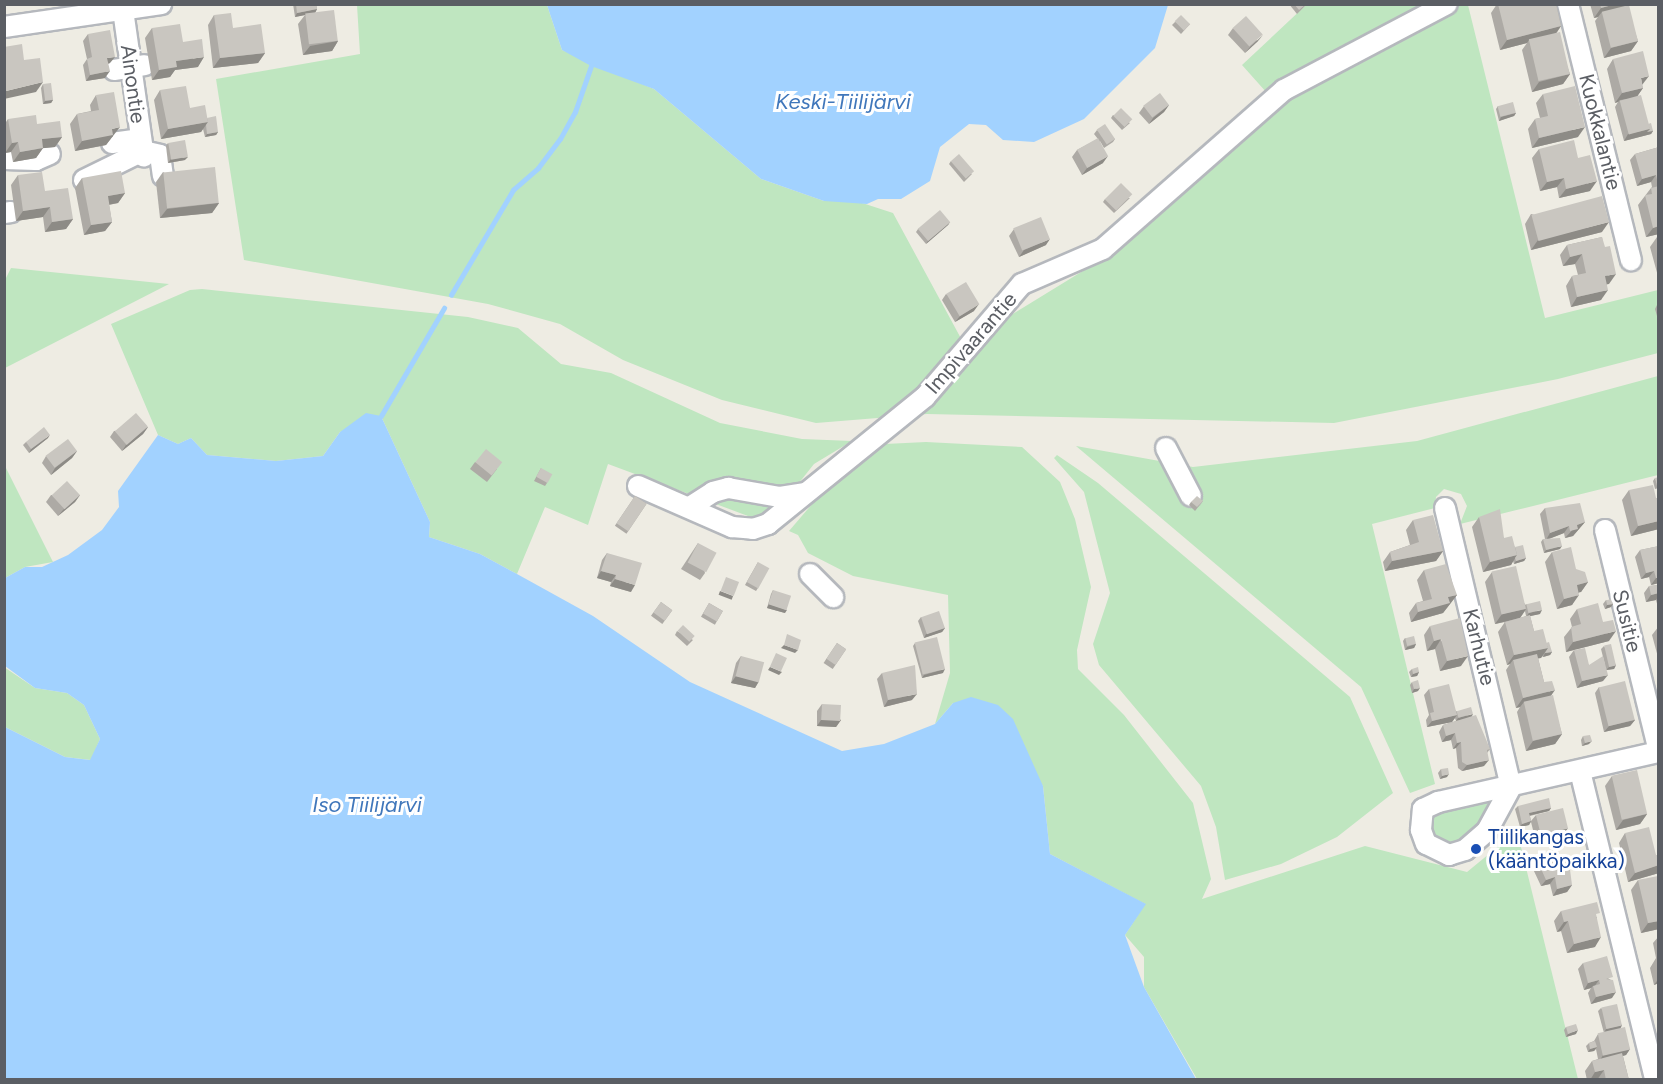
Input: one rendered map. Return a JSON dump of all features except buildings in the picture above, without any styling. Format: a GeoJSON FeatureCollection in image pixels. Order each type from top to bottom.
{"type":"FeatureCollection","features":[{"type":"Feature","properties":{"kind":"street"},"geometry":{"type":"LineString","coordinates":[[4,27],[161,4]]}},
{"type":"Feature","properties":{"kind":"street","name":"Impivaarantie"},"geometry":{"type":"LineString","coordinates":[[638,486],[732,527],[753,529],[784,514],[926,397],[1022,285],[1103,249],[1284,90],[1447,4]]}},
{"type":"Feature","properties":{"kind":"street","name":"Kuokkalantie"},"geometry":{"type":"LineString","coordinates":[[1568,4],[1631,260]]}},
{"type":"Feature","properties":{"kind":"street","name":"Ainontie"},"geometry":{"type":"LineString","coordinates":[[123,10],[130,67],[144,140]]}},
{"type":"Feature","properties":{"kind":"street"},"geometry":{"type":"LineString","coordinates":[[84,180],[144,140]]}},
{"type":"Feature","properties":{"kind":"street"},"geometry":{"type":"LineString","coordinates":[[112,143],[144,140],[160,155],[163,176]]}},
{"type":"Feature","properties":{"kind":"street"},"geometry":{"type":"LineString","coordinates":[[4,159],[36,160],[50,154]]}},
{"type":"Feature","properties":{"kind":"street"},"geometry":{"type":"LineString","coordinates":[[1166,448],[1191,496]]}},
{"type":"Feature","properties":{"kind":"street"},"geometry":{"type":"LineString","coordinates":[[690,507],[713,492],[728,488],[780,497],[808,492]]}},
{"type":"Feature","properties":{"kind":"street","name":"Karhutie"},"geometry":{"type":"LineString","coordinates":[[1445,508],[1511,787]]}},
{"type":"Feature","properties":{"kind":"street","name":"Susitie"},"geometry":{"type":"LineString","coordinates":[[1605,530],[1659,747]]}},
{"type":"Feature","properties":{"kind":"street"},"geometry":{"type":"LineString","coordinates":[[810,574],[832,597]]}},
{"type":"Feature","properties":{"kind":"street"},"geometry":{"type":"LineString","coordinates":[[1511,787],[1487,831],[1465,850],[1449,855],[1426,844],[1421,830],[1423,809],[1438,802],[1659,752]]}},
{"type":"Feature","properties":{"kind":"street"},"geometry":{"type":"LineString","coordinates":[[1580,771],[1655,1079]]}},
{"type":"Feature","properties":{"kind":"green space"},"geometry":{"type":"Polygon","coordinates":[[[357,5],[547,5],[562,50],[654,89],[761,179],[824,201],[853,200],[893,213],[964,344],[1104,258],[1267,93],[1242,65],[1306,5],[1468,5],[1545,318],[1658,290],[1658,353],[1558,379],[1334,423],[927,414],[816,423],[722,400],[623,360],[560,324],[488,304],[244,260],[216,79],[360,54],[357,5]]]}},
{"type":"Feature","properties":{"kind":"green space"},"geometry":{"type":"Polygon","coordinates":[[[11,268],[169,284],[5,368],[5,280],[11,268]]]}},
{"type":"Feature","properties":{"kind":"green space"},"geometry":{"type":"Polygon","coordinates":[[[202,289],[468,317],[518,328],[561,364],[611,373],[720,423],[802,439],[852,441],[814,464],[767,523],[608,464],[588,525],[545,507],[517,574],[480,554],[429,537],[430,522],[381,416],[340,432],[323,456],[276,461],[207,455],[191,438],[178,444],[158,435],[111,324],[190,290],[202,289]]]}},
{"type":"Feature","properties":{"kind":"green space"},"geometry":{"type":"Polygon","coordinates":[[[1658,376],[1658,475],[1460,524],[1467,506],[1461,494],[1444,489],[1436,497],[1435,508],[1372,524],[1435,784],[1410,793],[1361,687],[1076,446],[1193,467],[1417,441],[1658,376]]]}},
{"type":"Feature","properties":{"kind":"green space"},"geometry":{"type":"Polygon","coordinates":[[[926,442],[1022,447],[1060,482],[1075,519],[1091,587],[1077,650],[1078,669],[1124,715],[1193,803],[1211,879],[1202,899],[1365,846],[1467,872],[1517,831],[1578,1079],[1197,1079],[1144,987],[1144,957],[1125,935],[1145,904],[1050,854],[1043,786],[953,703],[935,724],[950,673],[948,595],[853,576],[808,553],[798,535],[789,531],[837,475],[885,444],[926,442]]]}},
{"type":"Feature","properties":{"kind":"green space"},"geometry":{"type":"Polygon","coordinates":[[[1057,455],[1098,483],[1350,697],[1393,793],[1337,837],[1281,864],[1225,880],[1216,827],[1201,786],[1099,665],[1093,644],[1110,593],[1084,492],[1054,458],[1057,455]]]}},
{"type":"Feature","properties":{"kind":"green space"},"geometry":{"type":"Polygon","coordinates":[[[4,464],[53,562],[25,567],[5,578],[4,464]]]}},
{"type":"Feature","properties":{"kind":"green space"},"geometry":{"type":"Polygon","coordinates":[[[4,667],[35,688],[67,693],[84,705],[100,739],[91,760],[65,757],[5,727],[4,667]]]}},
{"type":"Feature","properties":{"kind":"green space"},"geometry":{"type":"Polygon","coordinates":[[[1498,796],[1489,818],[1455,847],[1432,841],[1427,823],[1437,814],[1498,796]]]}},
{"type":"Feature","properties":{"kind":"water","name":"Keski-Tiilijärvi"},"geometry":{"type":"Polygon","coordinates":[[[547,4],[1168,5],[1155,48],[1084,119],[1034,142],[1003,140],[986,125],[969,124],[940,147],[930,181],[901,199],[878,199],[867,204],[824,201],[761,179],[654,89],[591,66],[562,50],[547,4]]]}},
{"type":"Feature","properties":{"kind":"water","name":"Iso Tiilijärvi"},"geometry":{"type":"Polygon","coordinates":[[[366,413],[381,416],[430,522],[429,537],[480,554],[593,616],[690,682],[842,751],[884,744],[935,724],[953,703],[971,697],[998,705],[1013,719],[1043,786],[1050,854],[1146,904],[1125,935],[1144,987],[1196,1079],[5,1079],[5,727],[65,757],[90,760],[100,739],[84,705],[67,693],[35,688],[5,666],[5,578],[25,567],[42,567],[68,555],[102,530],[119,507],[118,491],[158,435],[178,444],[191,438],[207,455],[276,461],[323,456],[340,432],[366,413]]]}},
{"type":"Feature","properties":{"kind":"waterway"},"geometry":{"type":"LineString","coordinates":[[451,295],[513,190],[538,168],[560,139],[575,112],[591,66]]}},
{"type":"Feature","properties":{"kind":"waterway"},"geometry":{"type":"LineString","coordinates":[[381,416],[444,308]]}},
{"type":"Feature","properties":{"kind":"place","name":"Tiilikangas (kääntöpaikka)"},"geometry":{"type":"Point","coordinates":[1476,849]}}]}
